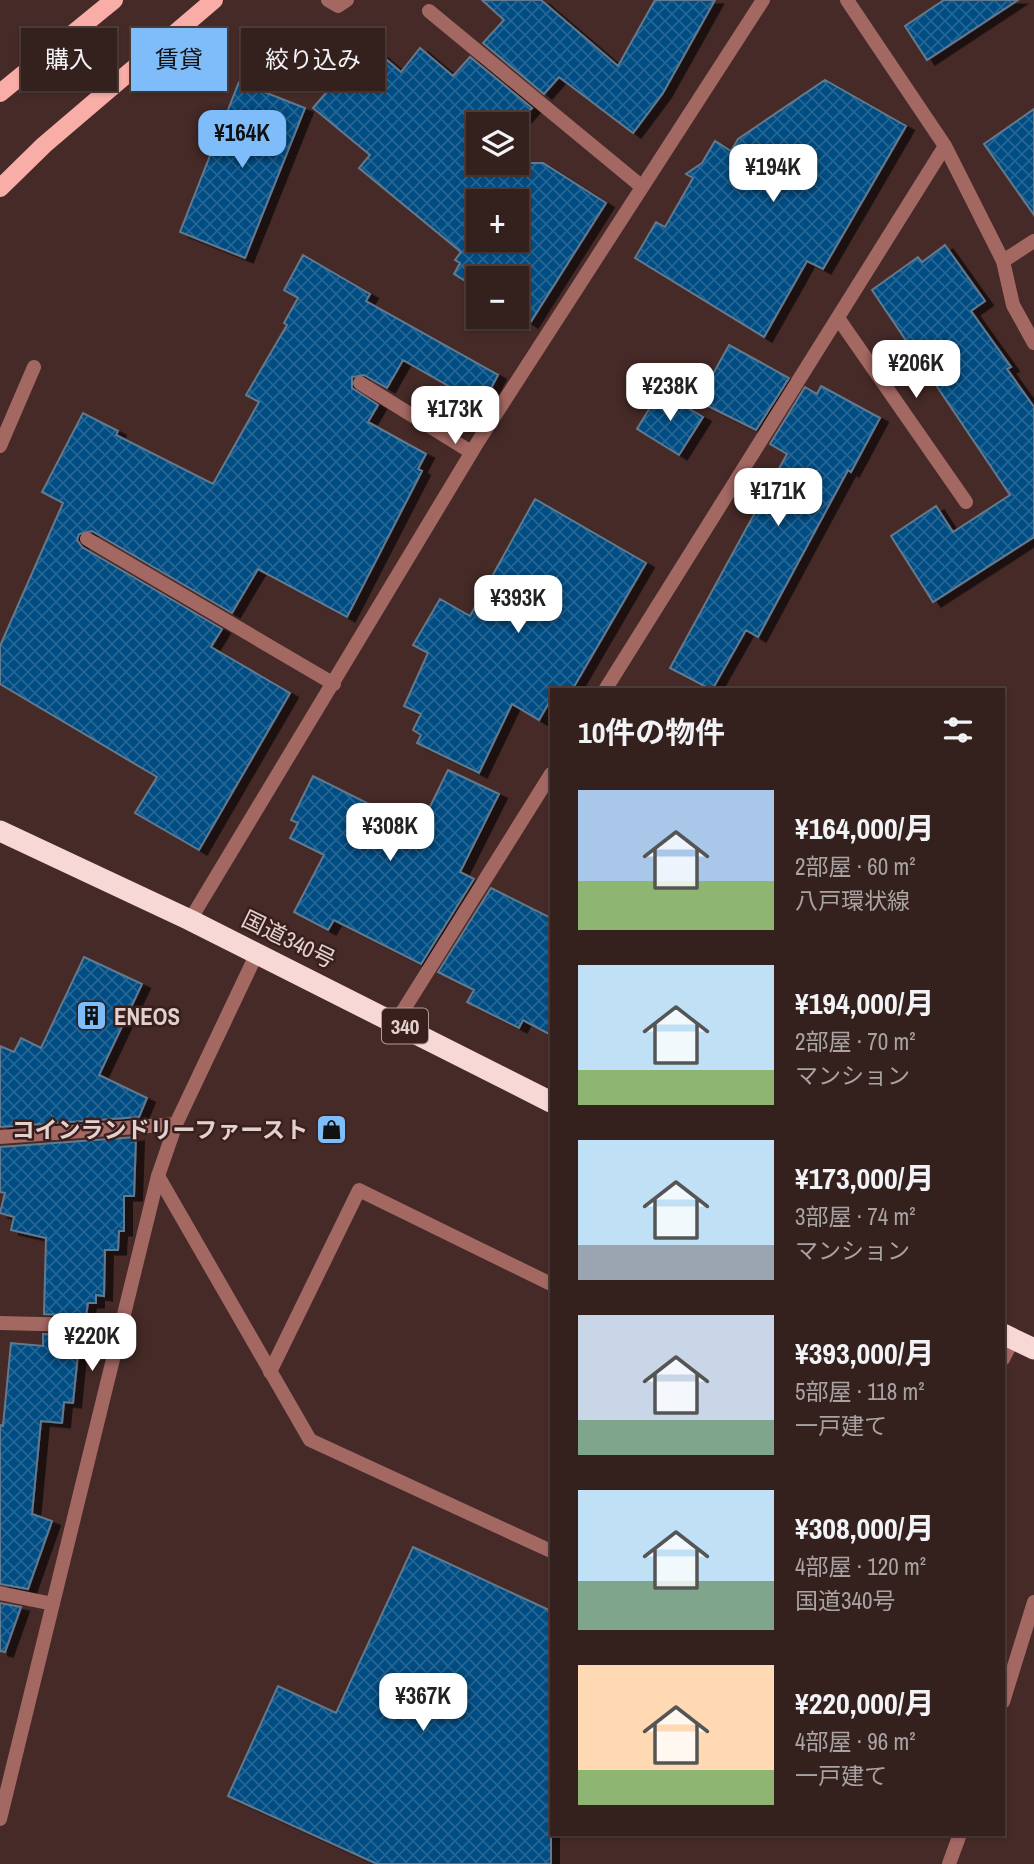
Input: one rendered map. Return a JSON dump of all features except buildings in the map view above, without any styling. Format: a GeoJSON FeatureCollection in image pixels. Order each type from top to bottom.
{"type":"FeatureCollection","features":[{"type":"Feature","properties":{"kind":"highway","name":"国道340号"},"geometry":{"type":"LineString","coordinates":[[0,831],[190,920],[550,1101]]}},
{"type":"Feature","properties":{"kind":"highway"},"geometry":{"type":"LineString","coordinates":[[1008,1336],[1034,1349]]}},
{"type":"Feature","properties":{"kind":"main road"},"geometry":{"type":"LineString","coordinates":[[0,93],[114,0]]}},
{"type":"Feature","properties":{"kind":"main road"},"geometry":{"type":"LineString","coordinates":[[0,188],[44,145],[214,0]]}},
{"type":"Feature","properties":{"kind":"street"},"geometry":{"type":"LineString","coordinates":[[328,0],[338,6],[347,0]]}},
{"type":"Feature","properties":{"kind":"street"},"geometry":{"type":"LineString","coordinates":[[190,920],[471,452],[763,0]]}},
{"type":"Feature","properties":{"kind":"street"},"geometry":{"type":"LineString","coordinates":[[847,0],[945,146],[1003,261],[1013,305],[1034,343]]}},
{"type":"Feature","properties":{"kind":"street"},"geometry":{"type":"LineString","coordinates":[[429,11],[641,186]]}},
{"type":"Feature","properties":{"kind":"street"},"geometry":{"type":"LineString","coordinates":[[606,688],[945,146]]}},
{"type":"Feature","properties":{"kind":"street"},"geometry":{"type":"LineString","coordinates":[[1003,261],[1034,241]]}},
{"type":"Feature","properties":{"kind":"street"},"geometry":{"type":"LineString","coordinates":[[838,318],[966,502]]}},
{"type":"Feature","properties":{"kind":"street"},"geometry":{"type":"LineString","coordinates":[[0,446],[34,367]]}},
{"type":"Feature","properties":{"kind":"street"},"geometry":{"type":"LineString","coordinates":[[360,383],[471,452]]}},
{"type":"Feature","properties":{"kind":"street"},"geometry":{"type":"LineString","coordinates":[[88,539],[334,684]]}},
{"type":"Feature","properties":{"kind":"street"},"geometry":{"type":"LineString","coordinates":[[396,1022],[550,776]]}},
{"type":"Feature","properties":{"kind":"street"},"geometry":{"type":"LineString","coordinates":[[0,1819],[158,1176],[176,1124],[257,953]]}},
{"type":"Feature","properties":{"kind":"street"},"geometry":{"type":"LineString","coordinates":[[0,1137],[176,1124]]}},
{"type":"Feature","properties":{"kind":"street"},"geometry":{"type":"LineString","coordinates":[[158,1176],[310,1440],[550,1552]]}},
{"type":"Feature","properties":{"kind":"street"},"geometry":{"type":"LineString","coordinates":[[270,1372],[359,1190],[550,1284]]}},
{"type":"Feature","properties":{"kind":"street"},"geometry":{"type":"LineString","coordinates":[[0,1323],[121,1326]]}},
{"type":"Feature","properties":{"kind":"street"},"geometry":{"type":"LineString","coordinates":[[0,1593],[53,1604]]}},
{"type":"Feature","properties":{"kind":"street"},"geometry":{"type":"LineString","coordinates":[[1005,1696],[1034,1602]]}},
{"type":"Feature","properties":{"kind":"street"},"geometry":{"type":"LineString","coordinates":[[949,1864],[959,1836]]}},
{"type":"Feature","properties":{"kind":"place","name":"ENEOS"},"geometry":{"type":"Point","coordinates":[91,1016]}},
{"type":"Feature","properties":{"kind":"place","name":"コインランドリーファースト"},"geometry":{"type":"Point","coordinates":[331,1129]}}]}
